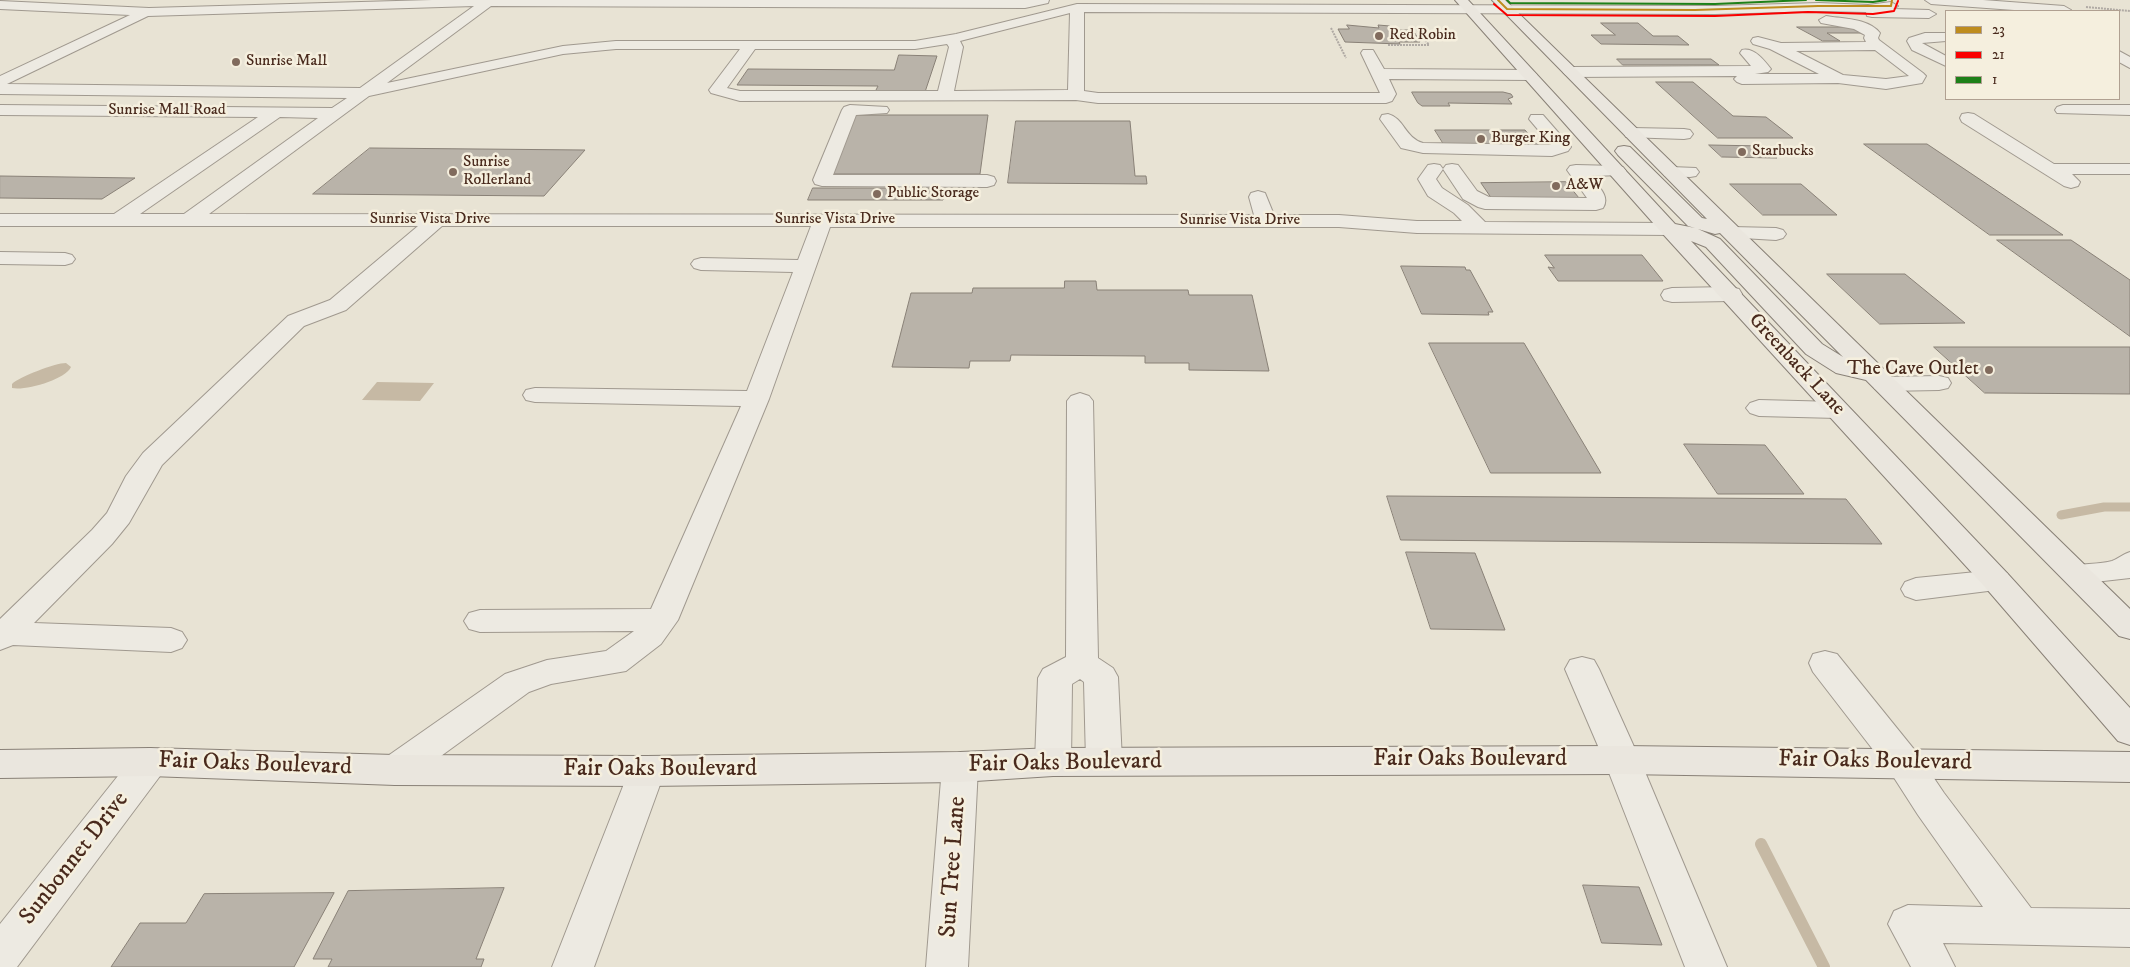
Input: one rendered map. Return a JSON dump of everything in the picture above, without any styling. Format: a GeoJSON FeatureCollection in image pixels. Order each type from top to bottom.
{"type":"FeatureCollection","features":[{"type":"Feature","properties":{"kind":"main road","name":"Greenback Lane"},"geometry":{"type":"LineString","coordinates":[[1465,5],[1996,580],[2130,731]]}},
{"type":"Feature","properties":{"kind":"main road"},"geometry":{"type":"LineString","coordinates":[[1503,5],[1632,133],[1681,172],[1732,233],[2130,628]]}},
{"type":"Feature","properties":{"kind":"main road"},"geometry":{"type":"LineString","coordinates":[[1569,119],[1611,138],[1696,222],[1732,233]]}},
{"type":"Feature","properties":{"kind":"main road"},"geometry":{"type":"LineString","coordinates":[[1669,228],[1690,233],[1713,243],[1814,349],[1844,368],[1879,380]]}},
{"type":"Feature","properties":{"kind":"main road","name":"Fair Oaks Boulevard"},"geometry":{"type":"LineString","coordinates":[[0,764],[150,762],[395,770],[647,771],[960,766],[1104,761],[1622,760],[1904,762],[2130,767]]}},
{"type":"Feature","properties":{"kind":"street"},"geometry":{"type":"LineString","coordinates":[[0,82],[174,0]]}},
{"type":"Feature","properties":{"kind":"street"},"geometry":{"type":"LineString","coordinates":[[1930,0],[2011,7]]}},
{"type":"Feature","properties":{"kind":"street"},"geometry":{"type":"LineString","coordinates":[[1930,0],[1943,5],[1946,10]]}},
{"type":"Feature","properties":{"kind":"street"},"geometry":{"type":"LineString","coordinates":[[190,219],[490,1]]}},
{"type":"Feature","properties":{"kind":"street"},"geometry":{"type":"LineString","coordinates":[[0,5],[149,12],[490,1],[1035,1]]}},
{"type":"Feature","properties":{"kind":"street"},"geometry":{"type":"LineString","coordinates":[[997,2],[994,20],[1008,25]]}},
{"type":"Feature","properties":{"kind":"street"},"geometry":{"type":"LineString","coordinates":[[0,89],[362,93],[563,50],[616,44],[915,45],[952,40],[1077,8],[1203,3],[1465,5],[1790,4],[1873,8],[1892,2],[1910,13],[1929,14]]}},
{"type":"Feature","properties":{"kind":"street"},"geometry":{"type":"LineString","coordinates":[[1790,4],[1815,11],[1929,14],[1945,11]]}},
{"type":"Feature","properties":{"kind":"street"},"geometry":{"type":"LineString","coordinates":[[1790,4],[1823,19]]}},
{"type":"Feature","properties":{"kind":"street"},"geometry":{"type":"LineString","coordinates":[[1962,10],[2011,7],[2060,7]]}},
{"type":"Feature","properties":{"kind":"street"},"geometry":{"type":"LineString","coordinates":[[1076,95],[1077,8]]}},
{"type":"Feature","properties":{"kind":"street"},"geometry":{"type":"LineString","coordinates":[[1706,80],[1840,78],[1886,84],[1917,80],[1918,76],[1871,38],[1874,33],[1858,25],[1823,19],[1729,19]]}},
{"type":"Feature","properties":{"kind":"street"},"geometry":{"type":"LineString","coordinates":[[1945,37],[1925,37],[1914,41],[1917,47],[1945,61]]}},
{"type":"Feature","properties":{"kind":"street"},"geometry":{"type":"LineString","coordinates":[[945,96],[956,47],[952,40]]}},
{"type":"Feature","properties":{"kind":"street"},"geometry":{"type":"LineString","coordinates":[[1758,41],[1777,47],[1840,78]]}},
{"type":"Feature","properties":{"kind":"street"},"geometry":{"type":"LineString","coordinates":[[751,45],[717,90],[740,96],[1076,95],[1098,98],[1379,99],[1388,96],[1368,52]]}},
{"type":"Feature","properties":{"kind":"street"},"geometry":{"type":"LineString","coordinates":[[1777,47],[1879,46]]}},
{"type":"Feature","properties":{"kind":"street"},"geometry":{"type":"LineString","coordinates":[[1571,72],[1754,71],[1763,69],[1747,53]]}},
{"type":"Feature","properties":{"kind":"street"},"geometry":{"type":"LineString","coordinates":[[2120,55],[2130,64]]}},
{"type":"Feature","properties":{"kind":"street"},"geometry":{"type":"LineString","coordinates":[[1382,81],[1490,87],[1494,82],[1490,75],[1528,75]]}},
{"type":"Feature","properties":{"kind":"street","name":"Sunrise Mall Road"},"geometry":{"type":"LineString","coordinates":[[0,110],[335,113]]}},
{"type":"Feature","properties":{"kind":"street"},"geometry":{"type":"LineString","coordinates":[[987,181],[822,180],[850,110],[998,111]]}},
{"type":"Feature","properties":{"kind":"street"},"geometry":{"type":"LineString","coordinates":[[2062,110],[2130,110]]}},
{"type":"Feature","properties":{"kind":"street"},"geometry":{"type":"LineString","coordinates":[[120,219],[278,111]]}},
{"type":"Feature","properties":{"kind":"street"},"geometry":{"type":"LineString","coordinates":[[1968,118],[2071,182]]}},
{"type":"Feature","properties":{"kind":"street"},"geometry":{"type":"LineString","coordinates":[[1388,119],[1407,144],[1423,148],[1552,151],[1562,147],[1530,119],[1569,119]]}},
{"type":"Feature","properties":{"kind":"street"},"geometry":{"type":"LineString","coordinates":[[1632,133],[1684,134]]}},
{"type":"Feature","properties":{"kind":"street"},"geometry":{"type":"LineString","coordinates":[[1478,227],[1461,210],[1435,192],[1426,179],[1443,169],[1470,195],[1485,203],[1596,204],[1596,196],[1576,170],[1617,171]]}},
{"type":"Feature","properties":{"kind":"street"},"geometry":{"type":"LineString","coordinates":[[2050,169],[2130,169]]}},
{"type":"Feature","properties":{"kind":"street"},"geometry":{"type":"LineString","coordinates":[[1258,197],[1266,221]]}},
{"type":"Feature","properties":{"kind":"street"},"geometry":{"type":"LineString","coordinates":[[0,239],[34,219]]}},
{"type":"Feature","properties":{"kind":"street","name":"Sunrise Vista Drive"},"geometry":{"type":"LineString","coordinates":[[0,220],[1266,221],[1339,222],[1417,227],[1669,228]]}},
{"type":"Feature","properties":{"kind":"street"},"geometry":{"type":"LineString","coordinates":[[395,770],[517,683],[547,672],[614,662],[650,636],[662,620],[757,399],[823,220]]}},
{"type":"Feature","properties":{"kind":"street"},"geometry":{"type":"LineString","coordinates":[[2,634],[102,537],[119,517],[140,476],[152,459],[296,321],[338,305],[436,221]]}},
{"type":"Feature","properties":{"kind":"street"},"geometry":{"type":"LineString","coordinates":[[1732,233],[1776,234]]}},
{"type":"Feature","properties":{"kind":"street"},"geometry":{"type":"LineString","coordinates":[[0,258],[65,259]]}},
{"type":"Feature","properties":{"kind":"street"},"geometry":{"type":"LineString","coordinates":[[701,264],[805,266]]}},
{"type":"Feature","properties":{"kind":"street"},"geometry":{"type":"LineString","coordinates":[[1672,295],[1731,294]]}},
{"type":"Feature","properties":{"kind":"street"},"geometry":{"type":"LineString","coordinates":[[1879,380],[1939,383]]}},
{"type":"Feature","properties":{"kind":"street"},"geometry":{"type":"LineString","coordinates":[[535,395],[757,399]]}},
{"type":"Feature","properties":{"kind":"street"},"geometry":{"type":"LineString","coordinates":[[1080,401],[1082,663]]}},
{"type":"Feature","properties":{"kind":"street"},"geometry":{"type":"LineString","coordinates":[[1759,408],[1837,410]]}},
{"type":"Feature","properties":{"kind":"street"},"geometry":{"type":"LineString","coordinates":[[2077,574],[2121,570],[2130,562]]}},
{"type":"Feature","properties":{"kind":"street"},"geometry":{"type":"LineString","coordinates":[[1916,589],[1996,580]]}},
{"type":"Feature","properties":{"kind":"street"},"geometry":{"type":"LineString","coordinates":[[480,621],[662,620]]}},
{"type":"Feature","properties":{"kind":"street"},"geometry":{"type":"LineString","coordinates":[[2,634],[171,640]]}},
{"type":"Feature","properties":{"kind":"street"},"geometry":{"type":"LineString","coordinates":[[1082,663],[1101,676],[1104,761]]}},
{"type":"Feature","properties":{"kind":"street"},"geometry":{"type":"LineString","coordinates":[[1053,762],[1055,678],[1082,663]]}},
{"type":"Feature","properties":{"kind":"street"},"geometry":{"type":"LineString","coordinates":[[1825,663],[1904,762],[1931,804],[2021,926]]}},
{"type":"Feature","properties":{"kind":"street"},"geometry":{"type":"LineString","coordinates":[[1582,670],[1622,760],[1706,967]]}},
{"type":"Feature","properties":{"kind":"street","name":"Sunbonnet Drive"},"geometry":{"type":"LineString","coordinates":[[0,956],[150,762]]}},
{"type":"Feature","properties":{"kind":"street","name":"Sun Tree Lane"},"geometry":{"type":"LineString","coordinates":[[947,967],[960,766]]}},
{"type":"Feature","properties":{"kind":"street"},"geometry":{"type":"LineString","coordinates":[[573,967],[647,771]]}},
{"type":"Feature","properties":{"kind":"street"},"geometry":{"type":"LineString","coordinates":[[1934,967],[1908,924],[2130,928]]}},
{"type":"Feature","properties":{"kind":"path"},"geometry":{"type":"LineString","coordinates":[[2060,7],[2130,10]]}},
{"type":"Feature","properties":{"kind":"shaded area"},"geometry":{"type":"Polygon","coordinates":[[[66,363],[71,367],[67,372],[53,380],[26,388],[12,388],[12,384],[29,374],[54,365],[66,363]]]}},
{"type":"Feature","properties":{"kind":"shaded area"},"geometry":{"type":"Polygon","coordinates":[[[377,382],[434,383],[420,401],[362,400],[377,382]]]}},
{"type":"Feature","properties":{"kind":"building"},"geometry":{"type":"Polygon","coordinates":[[[1601,23],[1638,23],[1653,36],[1678,36],[1689,45],[1601,44],[1591,35],[1615,35],[1601,23]]]}},
{"type":"Feature","properties":{"kind":"building","name":"Red Robin"},"geometry":{"type":"Polygon","coordinates":[[[1347,25],[1379,28],[1378,25],[1390,26],[1392,29],[1413,30],[1420,42],[1399,42],[1400,44],[1345,42],[1338,29],[1349,29],[1347,25]]]}},
{"type":"Feature","properties":{"kind":"building"},"geometry":{"type":"Polygon","coordinates":[[[1797,27],[1853,27],[1865,33],[1827,33],[1840,41],[1823,41],[1797,27]]]}},
{"type":"Feature","properties":{"kind":"building"},"geometry":{"type":"Polygon","coordinates":[[[899,55],[937,56],[925,92],[875,92],[878,86],[737,85],[748,69],[894,70],[899,55]]]}},
{"type":"Feature","properties":{"kind":"building"},"geometry":{"type":"Polygon","coordinates":[[[1617,59],[1711,59],[1719,65],[1623,65],[1617,59]]]}},
{"type":"Feature","properties":{"kind":"building"},"geometry":{"type":"Polygon","coordinates":[[[1656,82],[1693,82],[1733,116],[1766,117],[1793,138],[1718,138],[1656,82]]]}},
{"type":"Feature","properties":{"kind":"building"},"geometry":{"type":"Polygon","coordinates":[[[1412,92],[1503,92],[1511,94],[1513,97],[1508,99],[1512,104],[1448,103],[1450,106],[1422,106],[1418,103],[1412,92]]]}},
{"type":"Feature","properties":{"kind":"building"},"geometry":{"type":"Polygon","coordinates":[[[855,115],[988,115],[980,174],[832,174],[855,115]]]}},
{"type":"Feature","properties":{"kind":"building"},"geometry":{"type":"Polygon","coordinates":[[[1016,121],[1130,121],[1135,176],[1146,176],[1147,184],[1008,183],[1016,121]]]}},
{"type":"Feature","properties":{"kind":"building"},"geometry":{"type":"Polygon","coordinates":[[[1435,130],[1525,130],[1538,146],[1445,146],[1435,130]]]}},
{"type":"Feature","properties":{"kind":"building"},"geometry":{"type":"Polygon","coordinates":[[[1864,144],[1927,144],[2063,235],[1990,235],[1864,144]]]}},
{"type":"Feature","properties":{"kind":"building","name":"Starbucks"},"geometry":{"type":"Polygon","coordinates":[[[1709,145],[1763,146],[1777,158],[1722,157],[1709,145]]]}},
{"type":"Feature","properties":{"kind":"building","name":"Sunrise Rollerland"},"geometry":{"type":"Polygon","coordinates":[[[370,148],[585,150],[544,196],[313,194],[370,148]]]}},
{"type":"Feature","properties":{"kind":"building"},"geometry":{"type":"Polygon","coordinates":[[[0,176],[135,178],[102,199],[0,198],[0,176]]]}},
{"type":"Feature","properties":{"kind":"building"},"geometry":{"type":"Polygon","coordinates":[[[1566,182],[1579,198],[1492,199],[1481,183],[1566,182]]]}},
{"type":"Feature","properties":{"kind":"building"},"geometry":{"type":"Polygon","coordinates":[[[1730,184],[1801,184],[1837,215],[1763,215],[1730,184]]]}},
{"type":"Feature","properties":{"kind":"building","name":"Public Storage"},"geometry":{"type":"Polygon","coordinates":[[[813,188],[945,188],[943,200],[808,200],[813,188]]]}},
{"type":"Feature","properties":{"kind":"building"},"geometry":{"type":"Polygon","coordinates":[[[1997,240],[2071,240],[2130,280],[2130,336],[1997,240]]]}},
{"type":"Feature","properties":{"kind":"building"},"geometry":{"type":"Polygon","coordinates":[[[1545,255],[1642,255],[1663,281],[1558,281],[1548,267],[1554,268],[1545,255]]]}},
{"type":"Feature","properties":{"kind":"building"},"geometry":{"type":"Polygon","coordinates":[[[1401,266],[1465,267],[1466,270],[1470,270],[1493,312],[1488,312],[1489,315],[1422,314],[1401,266]]]}},
{"type":"Feature","properties":{"kind":"building"},"geometry":{"type":"Polygon","coordinates":[[[1827,274],[1905,274],[1965,323],[1880,324],[1827,274]]]}},
{"type":"Feature","properties":{"kind":"building"},"geometry":{"type":"Polygon","coordinates":[[[1065,281],[1096,281],[1097,290],[1188,290],[1189,295],[1252,295],[1269,371],[1189,370],[1189,363],[1145,363],[1145,356],[1011,355],[1010,361],[970,361],[969,368],[892,367],[911,293],[972,293],[973,288],[1064,288],[1065,281]]]}},
{"type":"Feature","properties":{"kind":"building"},"geometry":{"type":"Polygon","coordinates":[[[1429,343],[1524,343],[1601,473],[1491,473],[1429,343]]]}},
{"type":"Feature","properties":{"kind":"building"},"geometry":{"type":"Polygon","coordinates":[[[1934,347],[2130,347],[2130,394],[1985,393],[1934,347]]]}},
{"type":"Feature","properties":{"kind":"building"},"geometry":{"type":"Polygon","coordinates":[[[1684,444],[1765,445],[1804,494],[1718,494],[1684,444]]]}},
{"type":"Feature","properties":{"kind":"building"},"geometry":{"type":"Polygon","coordinates":[[[1387,496],[1846,499],[1882,544],[1401,540],[1387,496]]]}},
{"type":"Feature","properties":{"kind":"building"},"geometry":{"type":"Polygon","coordinates":[[[1406,552],[1475,553],[1505,630],[1431,629],[1406,552]]]}},
{"type":"Feature","properties":{"kind":"building"},"geometry":{"type":"Polygon","coordinates":[[[1583,885],[1639,887],[1662,945],[1602,943],[1583,885]]]}},
{"type":"Feature","properties":{"kind":"building"},"geometry":{"type":"Polygon","coordinates":[[[504,888],[476,959],[484,959],[481,967],[328,967],[332,959],[313,959],[348,891],[504,888]]]}},
{"type":"Feature","properties":{"kind":"building"},"geometry":{"type":"Polygon","coordinates":[[[334,893],[294,967],[111,967],[140,923],[186,923],[204,894],[334,893]]]}},
{"type":"Feature","properties":{"kind":"waterway"},"geometry":{"type":"LineString","coordinates":[[2061,515],[2104,507],[2130,507]]}},
{"type":"Feature","properties":{"kind":"waterway"},"geometry":{"type":"LineString","coordinates":[[1761,844],[1824,967]]}},
{"type":"Feature","properties":{"kind":"transit line","name":"23"},"geometry":{"type":"LineString","coordinates":[[1498,0],[1507,9],[1657,10],[1732,10],[1818,6],[1880,7],[1891,6],[1892,0]]}},
{"type":"Feature","properties":{"kind":"transit line","name":"1"},"geometry":{"type":"LineString","coordinates":[[1507,0],[1510,3],[1715,4],[1806,0]]}},
{"type":"Feature","properties":{"kind":"transit line","name":"1"},"geometry":{"type":"LineString","coordinates":[[1816,0],[1873,2],[1886,0]]}},
{"type":"Feature","properties":{"kind":"transit line","name":"21"},"geometry":{"type":"LineString","coordinates":[[1494,4],[1507,15],[1715,16],[1808,12],[1873,14],[1894,11],[1898,1]]}},
{"type":"Feature","properties":{"kind":"place","name":"Red Robin"},"geometry":{"type":"Point","coordinates":[1379,36]}},
{"type":"Feature","properties":{"kind":"place","name":"Sunrise Mall"},"geometry":{"type":"Point","coordinates":[236,62]}},
{"type":"Feature","properties":{"kind":"place","name":"Burger King"},"geometry":{"type":"Point","coordinates":[1481,139]}},
{"type":"Feature","properties":{"kind":"place","name":"Starbucks"},"geometry":{"type":"Point","coordinates":[1742,152]}},
{"type":"Feature","properties":{"kind":"place","name":"Sunrise Rollerland"},"geometry":{"type":"Point","coordinates":[453,172]}},
{"type":"Feature","properties":{"kind":"place","name":"A&W"},"geometry":{"type":"Point","coordinates":[1556,186]}},
{"type":"Feature","properties":{"kind":"place","name":"Public Storage"},"geometry":{"type":"Point","coordinates":[877,194]}},
{"type":"Feature","properties":{"kind":"place","name":"The Cave Outlet"},"geometry":{"type":"Point","coordinates":[1989,370]}}]}
